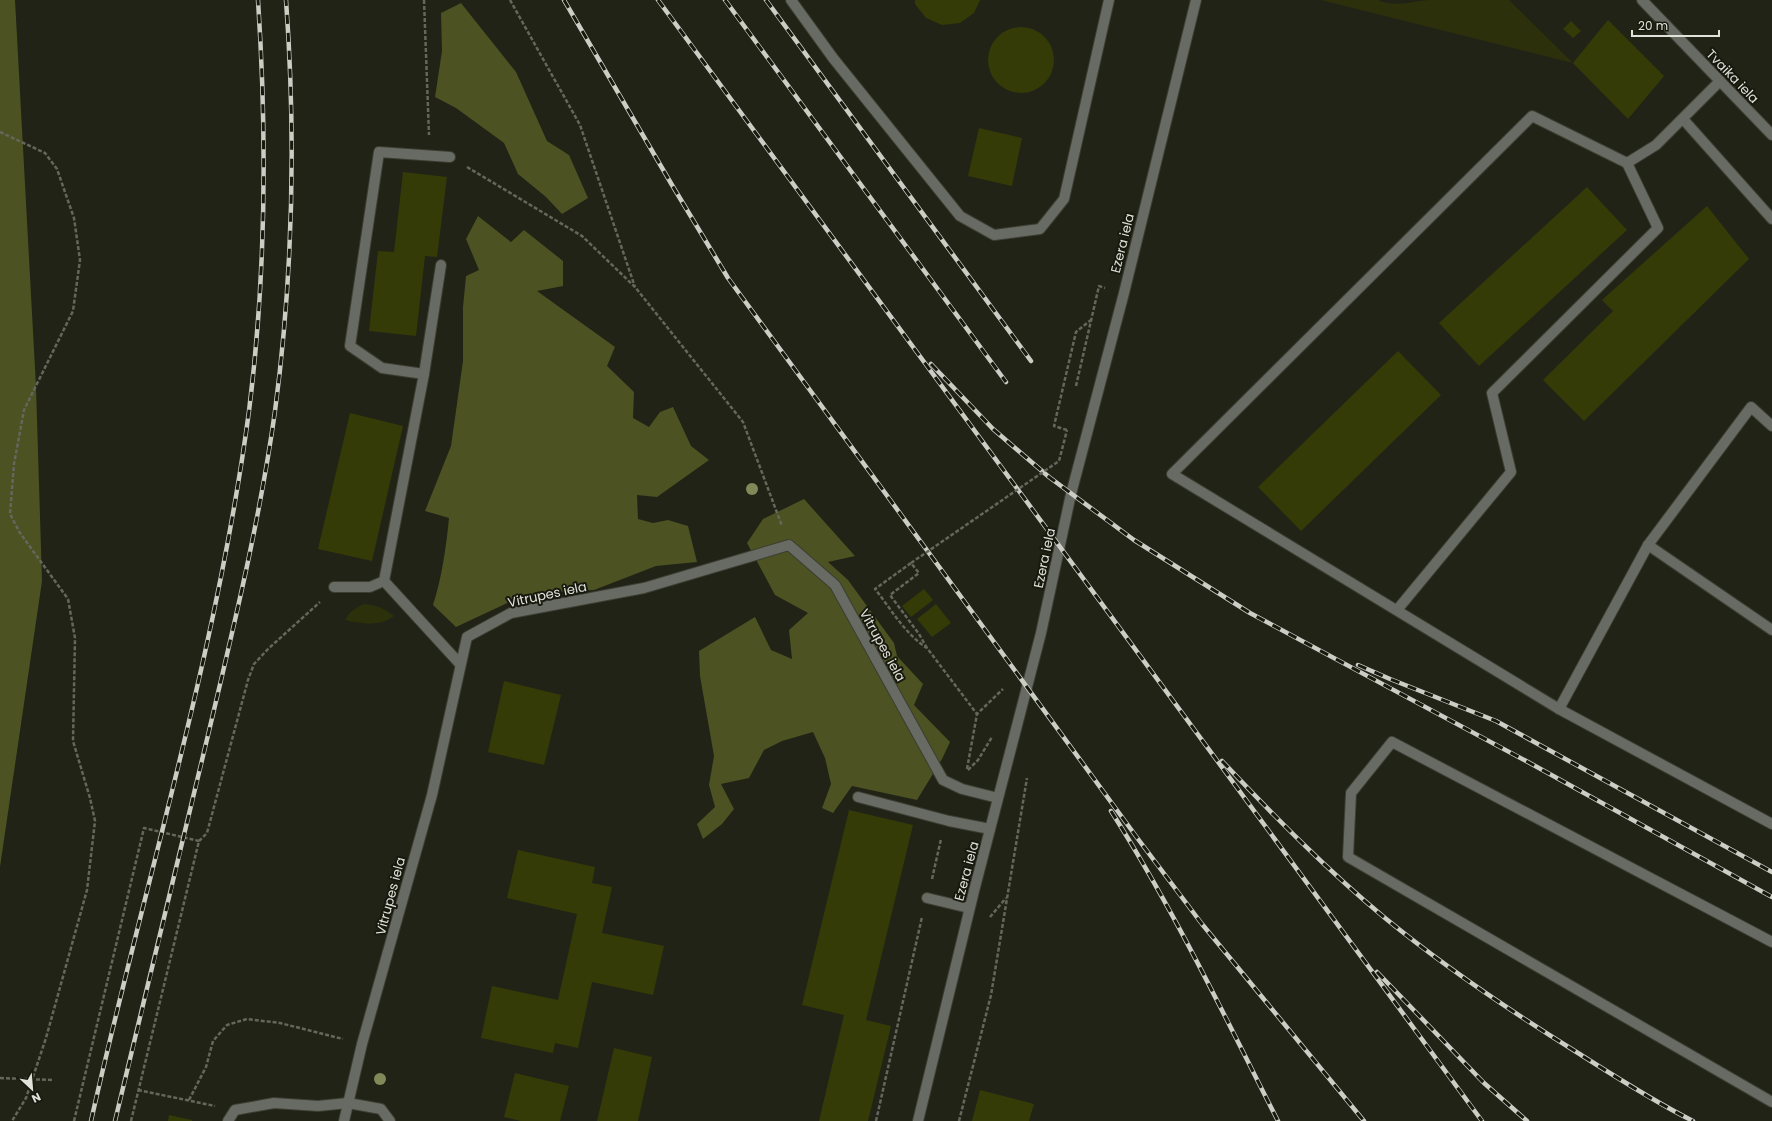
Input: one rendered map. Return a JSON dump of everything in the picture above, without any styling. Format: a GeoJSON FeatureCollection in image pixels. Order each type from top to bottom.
{"type":"FeatureCollection","features":[{"type":"Feature","properties":{"kind":"street"},"geometry":{"type":"LineString","coordinates":[[791,0],[833,58],[960,216],[994,235],[1040,229],[1064,199],[1109,0]]}},
{"type":"Feature","properties":{"kind":"street","name":"Ezera iela"},"geometry":{"type":"LineString","coordinates":[[918,1121],[969,908],[1041,633],[1071,494],[1124,293],[1196,0]]}},
{"type":"Feature","properties":{"kind":"street","name":"Tvaika iela"},"geometry":{"type":"LineString","coordinates":[[1642,0],[1772,135]]}},
{"type":"Feature","properties":{"kind":"street"},"geometry":{"type":"LineString","coordinates":[[1627,163],[1656,145],[1720,81]]}},
{"type":"Feature","properties":{"kind":"street"},"geometry":{"type":"LineString","coordinates":[[1397,610],[1511,472],[1492,393],[1658,228],[1627,163],[1532,116],[1172,474],[1558,709],[1772,824]]}},
{"type":"Feature","properties":{"kind":"street"},"geometry":{"type":"LineString","coordinates":[[1683,119],[1772,219]]}},
{"type":"Feature","properties":{"kind":"street"},"geometry":{"type":"LineString","coordinates":[[424,374],[382,368],[350,346],[379,152],[450,157]]}},
{"type":"Feature","properties":{"kind":"street"},"geometry":{"type":"LineString","coordinates":[[384,581],[424,374],[441,266]]}},
{"type":"Feature","properties":{"kind":"street"},"geometry":{"type":"LineString","coordinates":[[1558,709],[1648,545],[1751,407],[1772,426]]}},
{"type":"Feature","properties":{"kind":"street","name":"Vitrupes iela"},"geometry":{"type":"LineString","coordinates":[[344,1121],[362,1044],[432,795],[467,636],[511,613],[644,588],[789,545],[835,585],[943,780],[962,789],[998,798]]}},
{"type":"Feature","properties":{"kind":"street"},"geometry":{"type":"LineString","coordinates":[[1648,545],[1772,630]]}},
{"type":"Feature","properties":{"kind":"street"},"geometry":{"type":"LineString","coordinates":[[334,587],[370,586],[384,581]]}},
{"type":"Feature","properties":{"kind":"street"},"geometry":{"type":"LineString","coordinates":[[384,581],[460,664]]}},
{"type":"Feature","properties":{"kind":"street"},"geometry":{"type":"LineString","coordinates":[[1772,942],[1392,742],[1351,793],[1348,857],[1772,1102]]}},
{"type":"Feature","properties":{"kind":"street"},"geometry":{"type":"LineString","coordinates":[[858,797],[949,821],[990,829]]}},
{"type":"Feature","properties":{"kind":"street"},"geometry":{"type":"LineString","coordinates":[[927,898],[969,908]]}},
{"type":"Feature","properties":{"kind":"street"},"geometry":{"type":"LineString","coordinates":[[228,1121],[235,1110],[274,1103],[318,1106],[348,1103],[381,1109],[390,1121]]}},
{"type":"Feature","properties":{"kind":"path"},"geometry":{"type":"LineString","coordinates":[[424,0],[430,155]]}},
{"type":"Feature","properties":{"kind":"path"},"geometry":{"type":"LineString","coordinates":[[510,0],[580,125],[635,287]]}},
{"type":"Feature","properties":{"kind":"path"},"geometry":{"type":"LineString","coordinates":[[0,132],[45,153],[57,169],[74,218],[80,260],[73,311],[24,410],[14,464],[10,514],[20,533],[68,599],[75,638],[73,741],[90,798],[95,821],[87,890],[46,1038],[33,1079],[26,1098],[12,1121]]}},
{"type":"Feature","properties":{"kind":"path"},"geometry":{"type":"LineString","coordinates":[[450,157],[582,236],[635,287],[744,422],[789,545]]}},
{"type":"Feature","properties":{"kind":"path"},"geometry":{"type":"LineString","coordinates":[[1085,343],[1099,286],[1106,288]]}},
{"type":"Feature","properties":{"kind":"path"},"geometry":{"type":"LineString","coordinates":[[926,648],[917,642],[909,633],[876,589],[911,563],[1059,461],[1068,430],[1054,426],[1076,332],[1091,320]]}},
{"type":"Feature","properties":{"kind":"path"},"geometry":{"type":"LineString","coordinates":[[911,563],[919,573],[890,595],[919,634],[926,648],[977,714],[1003,689]]}},
{"type":"Feature","properties":{"kind":"path"},"geometry":{"type":"LineString","coordinates":[[131,1121],[199,841],[206,833],[248,680],[254,664],[334,587]]}},
{"type":"Feature","properties":{"kind":"path"},"geometry":{"type":"LineString","coordinates":[[959,1121],[991,995],[1027,776]]}},
{"type":"Feature","properties":{"kind":"path"},"geometry":{"type":"LineString","coordinates":[[74,1121],[144,828],[199,841]]}},
{"type":"Feature","properties":{"kind":"path"},"geometry":{"type":"LineString","coordinates":[[876,1121],[942,834]]}},
{"type":"Feature","properties":{"kind":"path"},"geometry":{"type":"LineString","coordinates":[[188,1100],[206,1067],[213,1041],[227,1025],[247,1019],[280,1023],[362,1044]]}},
{"type":"Feature","properties":{"kind":"path"},"geometry":{"type":"LineString","coordinates":[[0,1078],[52,1080]]}},
{"type":"Feature","properties":{"kind":"path"},"geometry":{"type":"LineString","coordinates":[[138,1090],[235,1110]]}},
{"type":"Feature","properties":{"kind":"green space"},"geometry":{"type":"Polygon","coordinates":[[[0,0],[15,0],[36,387],[42,581],[0,867],[0,0]]]}},
{"type":"Feature","properties":{"kind":"green space"},"geometry":{"type":"Polygon","coordinates":[[[1321,0],[1378,0],[1390,4],[1397,4],[1429,0],[1509,0],[1573,63],[1321,0]]]}},
{"type":"Feature","properties":{"kind":"green space"},"geometry":{"type":"Polygon","coordinates":[[[461,3],[516,72],[547,141],[569,155],[588,198],[562,214],[546,197],[518,174],[504,143],[456,108],[435,97],[442,51],[441,13],[461,3]]]}},
{"type":"Feature","properties":{"kind":"green space"},"geometry":{"type":"Polygon","coordinates":[[[478,216],[511,242],[524,230],[563,261],[563,286],[537,291],[615,347],[607,366],[634,392],[633,418],[649,427],[660,412],[673,407],[691,446],[709,460],[657,497],[637,495],[638,519],[653,523],[668,520],[688,526],[697,562],[656,566],[594,590],[555,592],[514,600],[456,627],[433,605],[439,584],[449,518],[425,511],[451,446],[463,361],[463,307],[466,276],[479,270],[466,239],[478,216]]]}},
{"type":"Feature","properties":{"kind":"green space"},"geometry":{"type":"Polygon","coordinates":[[[804,499],[855,556],[828,562],[848,580],[894,643],[897,656],[923,684],[914,705],[950,742],[942,759],[917,800],[852,786],[833,813],[822,808],[831,784],[825,758],[813,732],[782,741],[764,750],[749,778],[721,784],[734,809],[722,824],[703,839],[697,824],[715,807],[709,785],[714,756],[700,676],[699,651],[755,617],[771,650],[792,659],[789,630],[808,613],[775,595],[747,543],[763,519],[804,499]]]}},
{"type":"Feature","properties":{"kind":"green space"},"geometry":{"type":"Polygon","coordinates":[[[364,604],[380,607],[394,616],[382,622],[370,624],[345,620],[353,610],[364,604]]]}},
{"type":"Feature","properties":{"kind":"building"},"geometry":{"type":"Polygon","coordinates":[[[915,0],[980,0],[974,13],[960,23],[942,25],[926,18],[915,4],[915,0]]]}},
{"type":"Feature","properties":{"kind":"building"},"geometry":{"type":"Polygon","coordinates":[[[1608,20],[1664,76],[1628,119],[1573,63],[1608,20]]]}},
{"type":"Feature","properties":{"kind":"building"},"geometry":{"type":"Polygon","coordinates":[[[1571,21],[1581,31],[1573,38],[1563,29],[1571,21]]]}},
{"type":"Feature","properties":{"kind":"building"},"geometry":{"type":"Polygon","coordinates":[[[1014,27],[1028,27],[1040,32],[1049,41],[1054,53],[1052,73],[1045,84],[1028,93],[1014,93],[1002,88],[993,79],[988,67],[988,53],[993,41],[1002,32],[1014,27]]]}},
{"type":"Feature","properties":{"kind":"building"},"geometry":{"type":"Polygon","coordinates":[[[979,128],[1022,138],[1012,186],[968,176],[979,128]]]}},
{"type":"Feature","properties":{"kind":"building"},"geometry":{"type":"Polygon","coordinates":[[[403,172],[447,177],[437,257],[425,256],[416,336],[369,331],[378,251],[394,252],[403,172]]]}},
{"type":"Feature","properties":{"kind":"building"},"geometry":{"type":"Polygon","coordinates":[[[1587,187],[1627,230],[1479,366],[1439,323],[1587,187]]]}},
{"type":"Feature","properties":{"kind":"building"},"geometry":{"type":"Polygon","coordinates":[[[1707,206],[1749,259],[1584,421],[1543,380],[1613,311],[1602,300],[1707,206]]]}},
{"type":"Feature","properties":{"kind":"building"},"geometry":{"type":"Polygon","coordinates":[[[1398,351],[1441,395],[1301,531],[1258,487],[1398,351]]]}},
{"type":"Feature","properties":{"kind":"building"},"geometry":{"type":"Polygon","coordinates":[[[350,413],[403,426],[372,561],[318,549],[350,413]]]}},
{"type":"Feature","properties":{"kind":"building"},"geometry":{"type":"Polygon","coordinates":[[[924,589],[933,600],[911,617],[902,606],[924,589]]]}},
{"type":"Feature","properties":{"kind":"building"},"geometry":{"type":"Polygon","coordinates":[[[936,604],[951,623],[932,637],[917,619],[936,604]]]}},
{"type":"Feature","properties":{"kind":"building"},"geometry":{"type":"Polygon","coordinates":[[[504,681],[561,695],[544,765],[488,752],[504,681]]]}},
{"type":"Feature","properties":{"kind":"building"},"geometry":{"type":"Polygon","coordinates":[[[849,810],[913,825],[866,1020],[891,1026],[868,1121],[819,1121],[844,1015],[802,1005],[849,810]]]}},
{"type":"Feature","properties":{"kind":"building"},"geometry":{"type":"Polygon","coordinates":[[[518,850],[595,867],[592,883],[612,887],[602,933],[664,946],[653,995],[592,982],[578,1048],[555,1043],[553,1053],[481,1038],[492,986],[558,1000],[577,914],[507,898],[518,850]]]}},
{"type":"Feature","properties":{"kind":"building"},"geometry":{"type":"Polygon","coordinates":[[[614,1048],[652,1057],[638,1121],[597,1121],[614,1048]]]}},
{"type":"Feature","properties":{"kind":"building"},"geometry":{"type":"Polygon","coordinates":[[[515,1073],[569,1086],[560,1121],[521,1121],[504,1117],[515,1073]]]}},
{"type":"Feature","properties":{"kind":"building"},"geometry":{"type":"Polygon","coordinates":[[[980,1090],[1034,1104],[1029,1121],[972,1121],[980,1090]]]}},
{"type":"Feature","properties":{"kind":"building"},"geometry":{"type":"Polygon","coordinates":[[[169,1115],[192,1120],[192,1121],[168,1121],[169,1115]]]}},
{"type":"Feature","properties":{"kind":"railway"},"geometry":{"type":"LineString","coordinates":[[91,1121],[199,679],[235,501],[249,411],[255,360],[262,257],[264,154],[258,0]]}},
{"type":"Feature","properties":{"kind":"railway"},"geometry":{"type":"LineString","coordinates":[[115,1121],[237,612],[269,451],[275,411],[286,309],[291,206],[291,103],[286,0]]}},
{"type":"Feature","properties":{"kind":"railway"},"geometry":{"type":"LineString","coordinates":[[564,0],[728,278],[1138,839],[1202,924],[1364,1121]]}},
{"type":"Feature","properties":{"kind":"railway"},"geometry":{"type":"LineString","coordinates":[[658,0],[1482,1121]]}},
{"type":"Feature","properties":{"kind":"railway"},"geometry":{"type":"LineString","coordinates":[[725,0],[1006,382]]}},
{"type":"Feature","properties":{"kind":"railway"},"geometry":{"type":"LineString","coordinates":[[766,0],[1031,361]]}},
{"type":"Feature","properties":{"kind":"railway"},"geometry":{"type":"LineString","coordinates":[[931,364],[993,429],[1049,477],[1134,540],[1250,613],[1528,762],[1772,897]]}},
{"type":"Feature","properties":{"kind":"railway"},"geometry":{"type":"LineString","coordinates":[[1358,665],[1496,721],[1772,872]]}},
{"type":"Feature","properties":{"kind":"railway"},"geometry":{"type":"LineString","coordinates":[[1222,761],[1281,822],[1363,900],[1455,972],[1529,1022],[1635,1088],[1693,1121]]}},
{"type":"Feature","properties":{"kind":"railway"},"geometry":{"type":"LineString","coordinates":[[1111,811],[1178,925],[1278,1121]]}},
{"type":"Feature","properties":{"kind":"railway"},"geometry":{"type":"LineString","coordinates":[[1377,972],[1484,1083],[1527,1121]]}}]}
